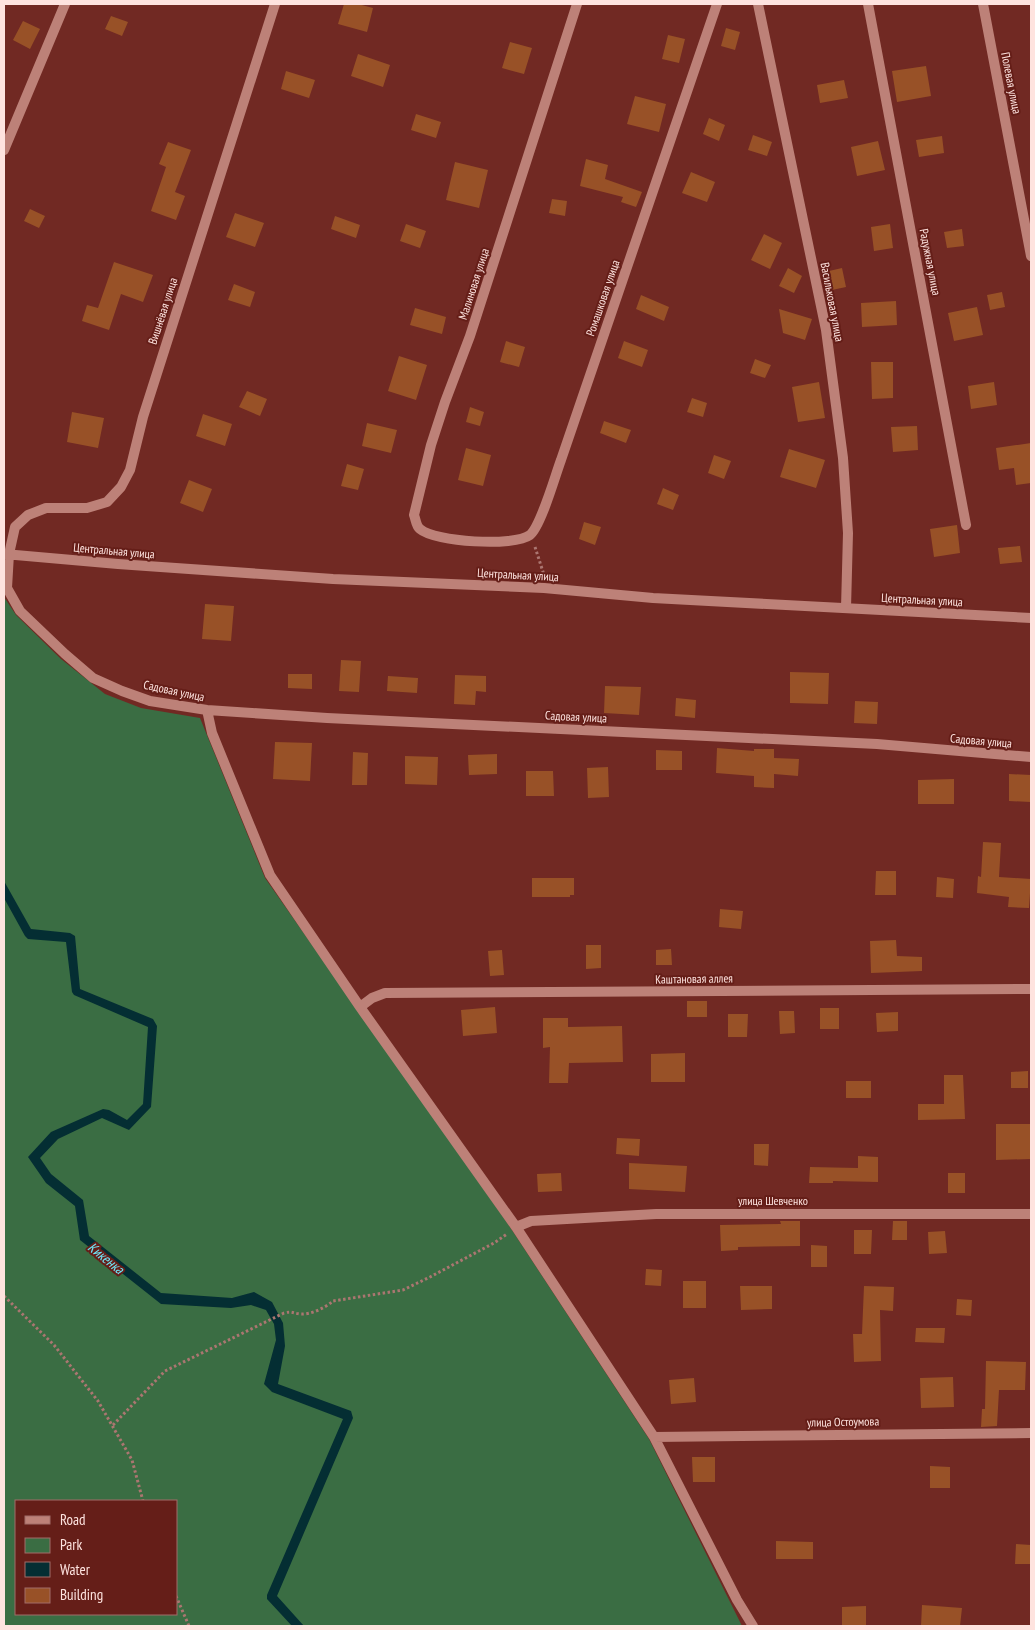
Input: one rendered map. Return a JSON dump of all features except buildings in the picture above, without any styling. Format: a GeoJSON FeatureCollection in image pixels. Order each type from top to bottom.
{"type":"FeatureCollection","features":[{"type":"Feature","properties":{"kind":"street"},"geometry":{"type":"LineString","coordinates":[[4,150],[64,4]]}},
{"type":"Feature","properties":{"kind":"street","name":"Вишнёвая улица"},"geometry":{"type":"LineString","coordinates":[[122,690],[93,678],[20,611],[7,588],[6,554],[15,527],[28,515],[46,508],[87,508],[107,502],[121,487],[130,470],[143,417],[276,4]]}},
{"type":"Feature","properties":{"kind":"street","name":"Малиновая улица"},"geometry":{"type":"LineString","coordinates":[[464,541],[431,535],[420,529],[414,515],[445,402],[470,336],[577,4]]}},
{"type":"Feature","properties":{"kind":"street","name":"Ромашковая улица"},"geometry":{"type":"LineString","coordinates":[[464,541],[516,541],[530,535],[538,523],[717,4]]}},
{"type":"Feature","properties":{"kind":"street","name":"Васильковая улица"},"geometry":{"type":"LineString","coordinates":[[758,4],[826,330],[843,458],[848,524],[846,608]]}},
{"type":"Feature","properties":{"kind":"street","name":"Радужная улица"},"geometry":{"type":"LineString","coordinates":[[868,4],[966,525]]}},
{"type":"Feature","properties":{"kind":"street","name":"Полевая улица"},"geometry":{"type":"LineString","coordinates":[[983,4],[1031,256]]}},
{"type":"Feature","properties":{"kind":"street","name":"Центральная улица"},"geometry":{"type":"LineString","coordinates":[[6,554],[333,579],[544,588],[653,598],[1031,618]]}},
{"type":"Feature","properties":{"kind":"street","name":"Садовая улица"},"geometry":{"type":"LineString","coordinates":[[122,690],[150,701],[207,710],[327,718],[877,744],[1031,757]]}},
{"type":"Feature","properties":{"kind":"street"},"geometry":{"type":"LineString","coordinates":[[207,710],[212,734],[270,875],[360,1007],[516,1227],[654,1437],[753,1626]]}},
{"type":"Feature","properties":{"kind":"street","name":"Каштановая аллея"},"geometry":{"type":"LineString","coordinates":[[360,1007],[372,998],[385,993],[1031,988]]}},
{"type":"Feature","properties":{"kind":"street","name":"улица Шевченко"},"geometry":{"type":"LineString","coordinates":[[516,1227],[531,1221],[656,1214],[1031,1214]]}},
{"type":"Feature","properties":{"kind":"street","name":"улица Остоумова"},"geometry":{"type":"LineString","coordinates":[[654,1437],[1031,1433]]}},
{"type":"Feature","properties":{"kind":"path"},"geometry":{"type":"LineString","coordinates":[[535,547],[542,566]]}},
{"type":"Feature","properties":{"kind":"path"},"geometry":{"type":"LineString","coordinates":[[113,1425],[165,1371],[284,1313],[292,1311],[301,1314],[327,1306],[333,1301],[403,1290],[494,1243],[516,1227]]}},
{"type":"Feature","properties":{"kind":"path"},"geometry":{"type":"LineString","coordinates":[[4,1296],[54,1344],[98,1401],[132,1460],[143,1500]]}},
{"type":"Feature","properties":{"kind":"path"},"geometry":{"type":"LineString","coordinates":[[178,1600],[190,1626]]}},
{"type":"Feature","properties":{"kind":"green space"},"geometry":{"type":"Polygon","coordinates":[[[4,597],[16,615],[61,659],[105,694],[141,708],[200,718],[265,878],[508,1224],[649,1439],[742,1626],[4,1626],[4,597]]]}},
{"type":"Feature","properties":{"kind":"water","name":"Кикенка"},"geometry":{"type":"Polygon","coordinates":[[[4,881],[31,929],[70,933],[75,936],[80,989],[153,1019],[157,1026],[151,1107],[129,1130],[102,1118],[58,1139],[40,1158],[51,1174],[83,1200],[89,1236],[161,1293],[232,1298],[254,1292],[272,1302],[283,1323],[285,1346],[278,1384],[351,1411],[353,1418],[277,1596],[304,1626],[292,1626],[267,1599],[267,1595],[343,1419],[272,1392],[264,1384],[276,1340],[274,1324],[266,1310],[251,1305],[231,1308],[161,1304],[80,1240],[75,1206],[46,1183],[28,1157],[51,1132],[103,1109],[109,1110],[127,1120],[143,1104],[148,1027],[74,995],[72,992],[66,942],[28,939],[4,898],[4,881]]]}}]}
